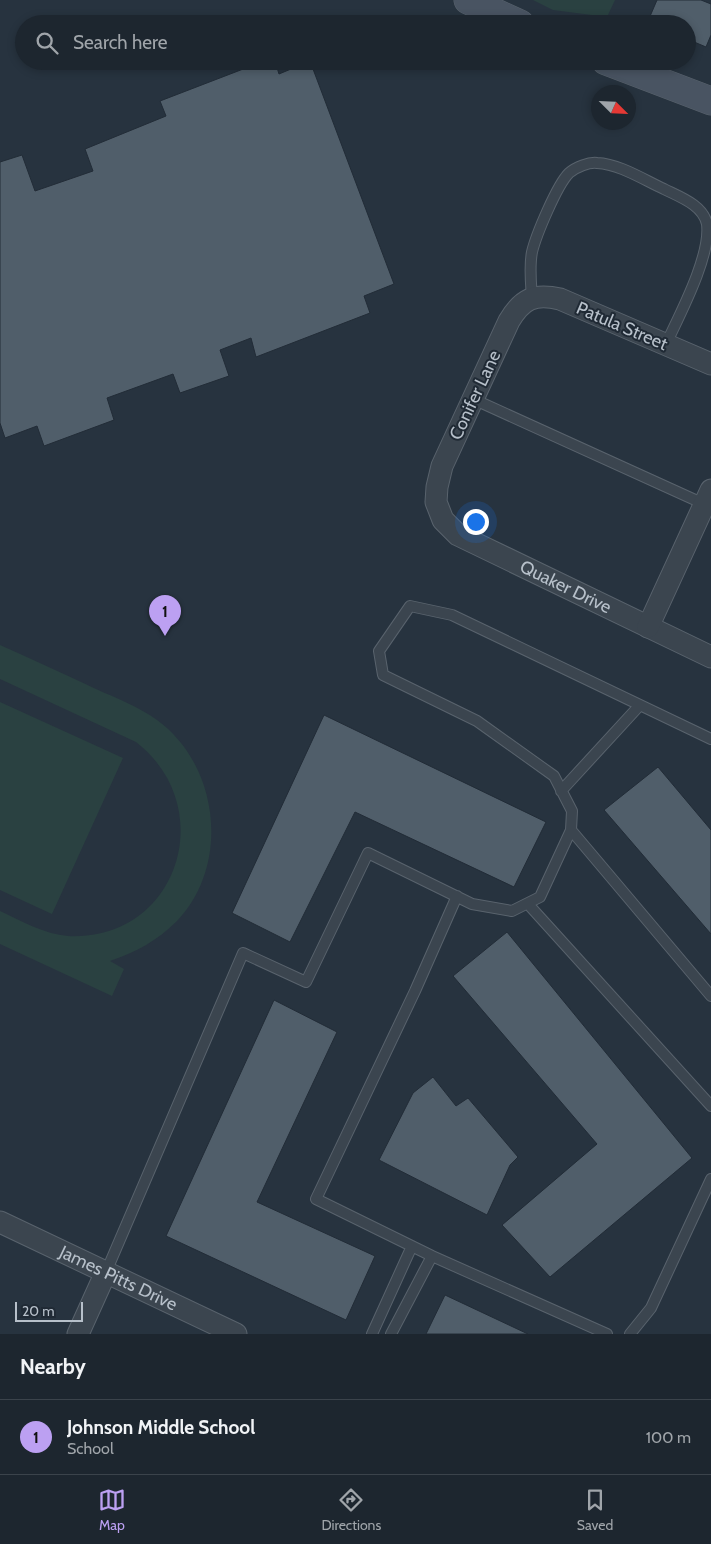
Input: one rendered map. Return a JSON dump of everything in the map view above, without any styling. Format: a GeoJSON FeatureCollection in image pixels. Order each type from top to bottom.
{"type":"FeatureCollection","features":[{"type":"Feature","properties":{"kind":"street"},"geometry":{"type":"LineString","coordinates":[[468,0],[500,15]]}},
{"type":"Feature","properties":{"kind":"street"},"geometry":{"type":"LineString","coordinates":[[630,70],[711,101]]}},
{"type":"Feature","properties":{"kind":"street","name":"Patula Street"},"geometry":{"type":"LineString","coordinates":[[532,298],[546,296],[560,299],[711,364]]}},
{"type":"Feature","properties":{"kind":"street","name":"Conifer Lane"},"geometry":{"type":"LineString","coordinates":[[436,502],[442,466],[509,321],[518,306],[532,298]]}},
{"type":"Feature","properties":{"kind":"street"},"geometry":{"type":"LineString","coordinates":[[648,627],[708,497]]}},
{"type":"Feature","properties":{"kind":"street","name":"Quaker Drive"},"geometry":{"type":"LineString","coordinates":[[436,502],[443,520],[458,535],[711,657]]}},
{"type":"Feature","properties":{"kind":"street","name":"James Pitts Drive"},"geometry":{"type":"LineString","coordinates":[[0,1222],[236,1334]]}},
{"type":"Feature","properties":{"kind":"street"},"geometry":{"type":"LineString","coordinates":[[78,1334],[106,1272]]}},
{"type":"Feature","properties":{"kind":"lane"},"geometry":{"type":"LineString","coordinates":[[532,298],[532,253],[561,185],[570,173],[582,166],[596,162],[614,166],[685,199],[699,209],[707,222],[709,241],[703,261],[666,344]]}},
{"type":"Feature","properties":{"kind":"lane"},"geometry":{"type":"LineString","coordinates":[[473,399],[708,497]]}},
{"type":"Feature","properties":{"kind":"lane"},"geometry":{"type":"LineString","coordinates":[[106,1272],[242,953],[306,982],[368,853],[472,904],[512,911],[540,897],[570,830],[572,811],[554,776],[477,720],[383,675],[379,651],[410,606],[452,615],[711,739]]}},
{"type":"Feature","properties":{"kind":"lane"},"geometry":{"type":"LineString","coordinates":[[561,791],[640,705]]}},
{"type":"Feature","properties":{"kind":"lane"},"geometry":{"type":"LineString","coordinates":[[570,830],[711,996]]}},
{"type":"Feature","properties":{"kind":"lane"},"geometry":{"type":"LineString","coordinates":[[458,896],[316,1199],[432,1256],[607,1334]]}},
{"type":"Feature","properties":{"kind":"lane"},"geometry":{"type":"LineString","coordinates":[[528,904],[711,1106]]}},
{"type":"Feature","properties":{"kind":"lane"},"geometry":{"type":"LineString","coordinates":[[630,1334],[651,1308],[711,1179]]}},
{"type":"Feature","properties":{"kind":"lane"},"geometry":{"type":"LineString","coordinates":[[372,1334],[412,1246]]}},
{"type":"Feature","properties":{"kind":"lane"},"geometry":{"type":"LineString","coordinates":[[392,1334],[432,1256]]}},
{"type":"Feature","properties":{"kind":"green space"},"geometry":{"type":"Polygon","coordinates":[[[533,0],[615,0],[608,15],[553,10],[533,0]]]}},
{"type":"Feature","properties":{"kind":"green space"},"geometry":{"type":"Polygon","coordinates":[[[0,645],[127,703],[157,720],[178,739],[194,762],[205,788],[210,816],[211,844],[205,872],[194,898],[177,921],[154,940],[129,954],[110,961],[124,969],[112,996],[0,944],[0,911],[41,930],[68,936],[106,932],[137,918],[160,895],[175,866],[181,834],[177,801],[162,770],[136,742],[0,679],[0,645]]]}},
{"type":"Feature","properties":{"kind":"green space"},"geometry":{"type":"Polygon","coordinates":[[[0,702],[123,758],[52,914],[0,890],[0,702]]]}},
{"type":"Feature","properties":{"kind":"building"},"geometry":{"type":"Polygon","coordinates":[[[657,0],[701,0],[711,4],[711,35],[706,47],[696,43],[696,15],[651,15],[657,0]]]}},
{"type":"Feature","properties":{"kind":"building"},"geometry":{"type":"Polygon","coordinates":[[[241,70],[278,70],[279,74],[289,70],[313,70],[394,284],[364,296],[370,313],[256,357],[251,338],[220,350],[229,376],[180,393],[173,374],[107,398],[114,420],[44,446],[37,426],[5,438],[0,423],[0,162],[22,155],[35,191],[93,171],[85,149],[166,116],[160,101],[241,70]]]}},
{"type":"Feature","properties":{"kind":"building"},"geometry":{"type":"Polygon","coordinates":[[[324,715],[546,822],[514,887],[355,812],[290,942],[232,913],[324,715]]]}},
{"type":"Feature","properties":{"kind":"building"},"geometry":{"type":"Polygon","coordinates":[[[658,767],[711,830],[711,934],[604,810],[658,767]]]}},
{"type":"Feature","properties":{"kind":"building"},"geometry":{"type":"Polygon","coordinates":[[[507,932],[692,1158],[550,1277],[502,1225],[597,1144],[453,976],[507,932]]]}},
{"type":"Feature","properties":{"kind":"building"},"geometry":{"type":"Polygon","coordinates":[[[274,1000],[337,1032],[257,1202],[375,1256],[346,1320],[166,1236],[274,1000]]]}},
{"type":"Feature","properties":{"kind":"building"},"geometry":{"type":"Polygon","coordinates":[[[433,1077],[456,1106],[468,1098],[518,1157],[510,1165],[487,1215],[379,1160],[413,1093],[433,1077]]]}},
{"type":"Feature","properties":{"kind":"building"},"geometry":{"type":"Polygon","coordinates":[[[445,1295],[528,1334],[426,1334],[445,1295]]]}},
{"type":"Feature","properties":{"kind":"place","name":"Johnson Middle School"},"geometry":{"type":"Point","coordinates":[165,636]}}]}
